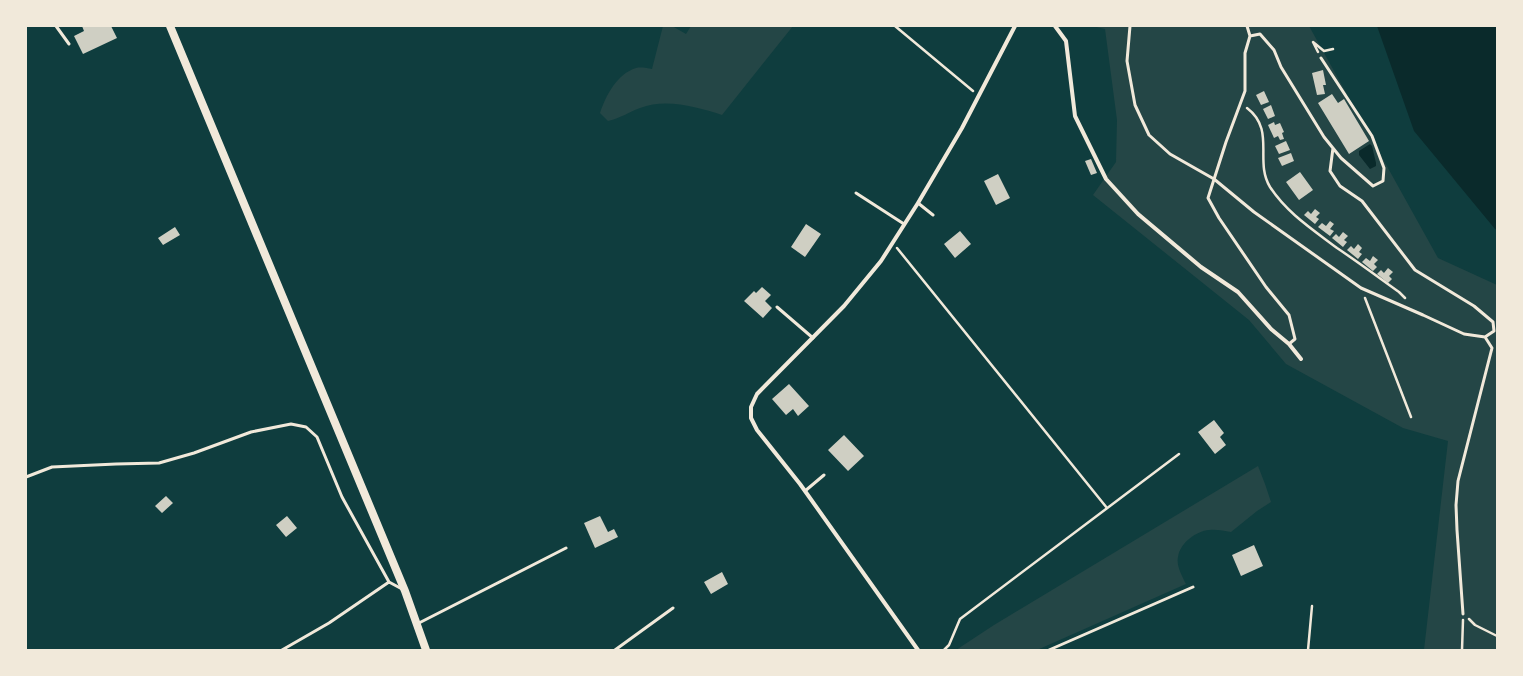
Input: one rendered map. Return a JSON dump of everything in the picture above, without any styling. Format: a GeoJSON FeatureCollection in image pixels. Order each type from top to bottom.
{"type":"FeatureCollection","features":[{"type":"Feature","properties":{"kind":"main road"},"geometry":{"type":"LineString","coordinates":[[170,26],[405,591],[426,650]]}},
{"type":"Feature","properties":{"kind":"street"},"geometry":{"type":"LineString","coordinates":[[918,650],[805,491],[757,430],[751,418],[751,408],[757,394],[844,306],[876,267],[893,243],[962,128],[1015,26]]}},
{"type":"Feature","properties":{"kind":"street"},"geometry":{"type":"LineString","coordinates":[[1054,26],[1066,41],[1075,116],[1106,179],[1138,214],[1201,267],[1238,292],[1271,329],[1289,344],[1301,359]]}},
{"type":"Feature","properties":{"kind":"lane"},"geometry":{"type":"LineString","coordinates":[[56,26],[69,44]]}},
{"type":"Feature","properties":{"kind":"lane"},"geometry":{"type":"LineString","coordinates":[[1130,26],[1127,61],[1135,105],[1149,135],[1170,154],[1214,179],[1254,212],[1361,288],[1464,334],[1485,338],[1492,348],[1458,481],[1456,506],[1460,591],[1463,614]]}},
{"type":"Feature","properties":{"kind":"lane"},"geometry":{"type":"LineString","coordinates":[[1247,26],[1250,36],[1245,53],[1245,91],[1226,142],[1208,198],[1219,218],[1266,287],[1289,315],[1295,339],[1289,344]]}},
{"type":"Feature","properties":{"kind":"lane"},"geometry":{"type":"LineString","coordinates":[[1250,36],[1260,34],[1274,50],[1281,67],[1324,137],[1341,158],[1373,186],[1383,180],[1384,168],[1372,136],[1321,58]]}},
{"type":"Feature","properties":{"kind":"lane"},"geometry":{"type":"LineString","coordinates":[[1334,148],[1330,171],[1340,186],[1362,201],[1414,270],[1474,306],[1493,322],[1494,331],[1485,338]]}},
{"type":"Feature","properties":{"kind":"lane"},"geometry":{"type":"LineString","coordinates":[[856,193],[904,224]]}},
{"type":"Feature","properties":{"kind":"lane"},"geometry":{"type":"LineString","coordinates":[[918,203],[932,215]]}},
{"type":"Feature","properties":{"kind":"lane"},"geometry":{"type":"LineString","coordinates":[[777,307],[813,338]]}},
{"type":"Feature","properties":{"kind":"lane"},"geometry":{"type":"LineString","coordinates":[[26,477],[52,467],[159,463],[194,453],[251,432],[290,424],[306,427],[317,437],[342,497],[389,582],[405,591]]}},
{"type":"Feature","properties":{"kind":"lane"},"geometry":{"type":"LineString","coordinates":[[805,491],[824,475]]}},
{"type":"Feature","properties":{"kind":"lane"},"geometry":{"type":"LineString","coordinates":[[417,624],[566,548]]}},
{"type":"Feature","properties":{"kind":"lane"},"geometry":{"type":"LineString","coordinates":[[282,650],[329,623],[389,582]]}},
{"type":"Feature","properties":{"kind":"lane"},"geometry":{"type":"LineString","coordinates":[[1049,650],[1193,587]]}},
{"type":"Feature","properties":{"kind":"lane"},"geometry":{"type":"LineString","coordinates":[[615,650],[673,608]]}},
{"type":"Feature","properties":{"kind":"path"},"geometry":{"type":"LineString","coordinates":[[895,26],[979,96]]}},
{"type":"Feature","properties":{"kind":"path"},"geometry":{"type":"LineString","coordinates":[[1321,58],[1313,42],[1324,51],[1333,49]]}},
{"type":"Feature","properties":{"kind":"path"},"geometry":{"type":"LineString","coordinates":[[1240,103],[1258,118],[1263,133],[1264,168],[1269,185],[1283,205],[1307,226],[1399,292],[1423,315]]}},
{"type":"Feature","properties":{"kind":"path"},"geometry":{"type":"LineString","coordinates":[[893,243],[1107,508]]}},
{"type":"Feature","properties":{"kind":"path"},"geometry":{"type":"LineString","coordinates":[[1361,288],[1411,417]]}},
{"type":"Feature","properties":{"kind":"path"},"geometry":{"type":"LineString","coordinates":[[944,650],[949,645],[960,619],[1179,454]]}},
{"type":"Feature","properties":{"kind":"path"},"geometry":{"type":"LineString","coordinates":[[1308,650],[1312,606]]}},
{"type":"Feature","properties":{"kind":"path"},"geometry":{"type":"LineString","coordinates":[[1463,614],[1475,625],[1497,636]]}},
{"type":"Feature","properties":{"kind":"path"},"geometry":{"type":"LineString","coordinates":[[1462,650],[1463,614]]}},
{"type":"Feature","properties":{"kind":"shaded area"},"geometry":{"type":"Polygon","coordinates":[[[663,26],[672,26],[686,34],[691,26],[793,26],[722,115],[681,105],[660,104],[640,108],[608,121],[600,113],[609,92],[618,80],[629,71],[636,68],[652,69],[663,26]]]}},
{"type":"Feature","properties":{"kind":"shaded area"},"geometry":{"type":"Polygon","coordinates":[[[1092,26],[1309,26],[1438,258],[1497,285],[1497,650],[1424,650],[1448,441],[1403,428],[1286,364],[1249,320],[1093,195],[1116,162],[1117,120],[1105,29],[1092,26]]]}},
{"type":"Feature","properties":{"kind":"shaded area"},"geometry":{"type":"Polygon","coordinates":[[[1377,26],[1497,26],[1497,230],[1414,131],[1377,26]]]}},
{"type":"Feature","properties":{"kind":"shaded area"},"geometry":{"type":"Polygon","coordinates":[[[1370,144],[1372,146],[1376,166],[1370,169],[1359,155],[1359,151],[1370,144]]]}},
{"type":"Feature","properties":{"kind":"shaded area"},"geometry":{"type":"Polygon","coordinates":[[[1258,466],[1271,502],[1231,532],[1209,530],[1194,535],[1189,539],[1179,552],[1178,560],[1180,570],[1186,584],[1037,650],[956,650],[994,625],[1258,466]]]}},
{"type":"Feature","properties":{"kind":"building"},"geometry":{"type":"Polygon","coordinates":[[[82,26],[111,26],[117,38],[83,54],[74,36],[84,31],[82,26]]]}},
{"type":"Feature","properties":{"kind":"building"},"geometry":{"type":"Polygon","coordinates":[[[1323,70],[1326,85],[1323,85],[1325,94],[1317,95],[1312,73],[1323,70]]]}},
{"type":"Feature","properties":{"kind":"building"},"geometry":{"type":"Polygon","coordinates":[[[1264,91],[1269,102],[1261,105],[1256,95],[1264,91]]]}},
{"type":"Feature","properties":{"kind":"building"},"geometry":{"type":"Polygon","coordinates":[[[1332,94],[1338,103],[1344,99],[1369,141],[1349,154],[1318,103],[1332,94]]]}},
{"type":"Feature","properties":{"kind":"building"},"geometry":{"type":"Polygon","coordinates":[[[1271,105],[1275,116],[1268,119],[1263,109],[1271,105]]]}},
{"type":"Feature","properties":{"kind":"building"},"geometry":{"type":"Polygon","coordinates":[[[1274,122],[1275,125],[1280,123],[1284,132],[1282,133],[1284,139],[1280,140],[1278,136],[1274,138],[1268,125],[1274,122]]]}},
{"type":"Feature","properties":{"kind":"building"},"geometry":{"type":"Polygon","coordinates":[[[1286,141],[1290,150],[1279,154],[1275,146],[1286,141]]]}},
{"type":"Feature","properties":{"kind":"building"},"geometry":{"type":"Polygon","coordinates":[[[1291,153],[1294,161],[1282,166],[1278,158],[1291,153]]]}},
{"type":"Feature","properties":{"kind":"building"},"geometry":{"type":"Polygon","coordinates":[[[1091,159],[1097,173],[1091,175],[1085,161],[1091,159]]]}},
{"type":"Feature","properties":{"kind":"building"},"geometry":{"type":"Polygon","coordinates":[[[1300,172],[1313,190],[1299,200],[1286,182],[1300,172]]]}},
{"type":"Feature","properties":{"kind":"building"},"geometry":{"type":"Polygon","coordinates":[[[998,174],[1010,198],[996,205],[984,181],[998,174]]]}},
{"type":"Feature","properties":{"kind":"building"},"geometry":{"type":"Polygon","coordinates":[[[1315,209],[1320,213],[1316,217],[1319,219],[1315,224],[1304,215],[1308,211],[1311,214],[1315,209]]]}},
{"type":"Feature","properties":{"kind":"building"},"geometry":{"type":"Polygon","coordinates":[[[1330,221],[1334,224],[1330,229],[1334,231],[1330,236],[1318,227],[1322,223],[1326,226],[1330,221]]]}},
{"type":"Feature","properties":{"kind":"building"},"geometry":{"type":"Polygon","coordinates":[[[806,224],[821,234],[805,257],[791,247],[806,224]]]}},
{"type":"Feature","properties":{"kind":"building"},"geometry":{"type":"Polygon","coordinates":[[[175,227],[180,235],[163,245],[158,238],[175,227]]]}},
{"type":"Feature","properties":{"kind":"building"},"geometry":{"type":"Polygon","coordinates":[[[960,231],[971,244],[955,258],[944,244],[960,231]]]}},
{"type":"Feature","properties":{"kind":"building"},"geometry":{"type":"Polygon","coordinates":[[[1343,232],[1348,236],[1344,240],[1347,242],[1343,247],[1332,238],[1336,234],[1339,237],[1343,232]]]}},
{"type":"Feature","properties":{"kind":"building"},"geometry":{"type":"Polygon","coordinates":[[[1358,244],[1362,248],[1359,252],[1362,254],[1358,259],[1347,250],[1351,246],[1354,249],[1358,244]]]}},
{"type":"Feature","properties":{"kind":"building"},"geometry":{"type":"Polygon","coordinates":[[[1373,256],[1378,260],[1374,264],[1377,267],[1373,271],[1362,262],[1366,258],[1370,261],[1373,256]]]}},
{"type":"Feature","properties":{"kind":"building"},"geometry":{"type":"Polygon","coordinates":[[[1388,268],[1393,272],[1389,276],[1392,279],[1388,283],[1377,274],[1381,270],[1384,273],[1388,268]]]}},
{"type":"Feature","properties":{"kind":"building"},"geometry":{"type":"Polygon","coordinates":[[[762,287],[771,295],[765,301],[772,308],[763,318],[744,301],[754,291],[756,293],[762,287]]]}},
{"type":"Feature","properties":{"kind":"building"},"geometry":{"type":"Polygon","coordinates":[[[789,384],[809,406],[798,416],[793,409],[786,415],[772,399],[789,384]]]}},
{"type":"Feature","properties":{"kind":"building"},"geometry":{"type":"Polygon","coordinates":[[[1214,420],[1224,433],[1220,437],[1226,445],[1215,454],[1198,432],[1214,420]]]}},
{"type":"Feature","properties":{"kind":"building"},"geometry":{"type":"Polygon","coordinates":[[[844,435],[864,456],[848,471],[828,450],[844,435]]]}},
{"type":"Feature","properties":{"kind":"building"},"geometry":{"type":"Polygon","coordinates":[[[166,496],[173,503],[162,513],[155,506],[166,496]]]}},
{"type":"Feature","properties":{"kind":"building"},"geometry":{"type":"Polygon","coordinates":[[[287,516],[297,528],[286,537],[276,525],[287,516]]]}},
{"type":"Feature","properties":{"kind":"building"},"geometry":{"type":"Polygon","coordinates":[[[600,516],[608,532],[614,529],[618,537],[595,548],[584,523],[600,516]]]}},
{"type":"Feature","properties":{"kind":"building"},"geometry":{"type":"Polygon","coordinates":[[[1254,545],[1263,566],[1241,576],[1232,555],[1254,545]]]}},
{"type":"Feature","properties":{"kind":"building"},"geometry":{"type":"Polygon","coordinates":[[[722,572],[728,584],[711,594],[704,582],[722,572]]]}}]}
